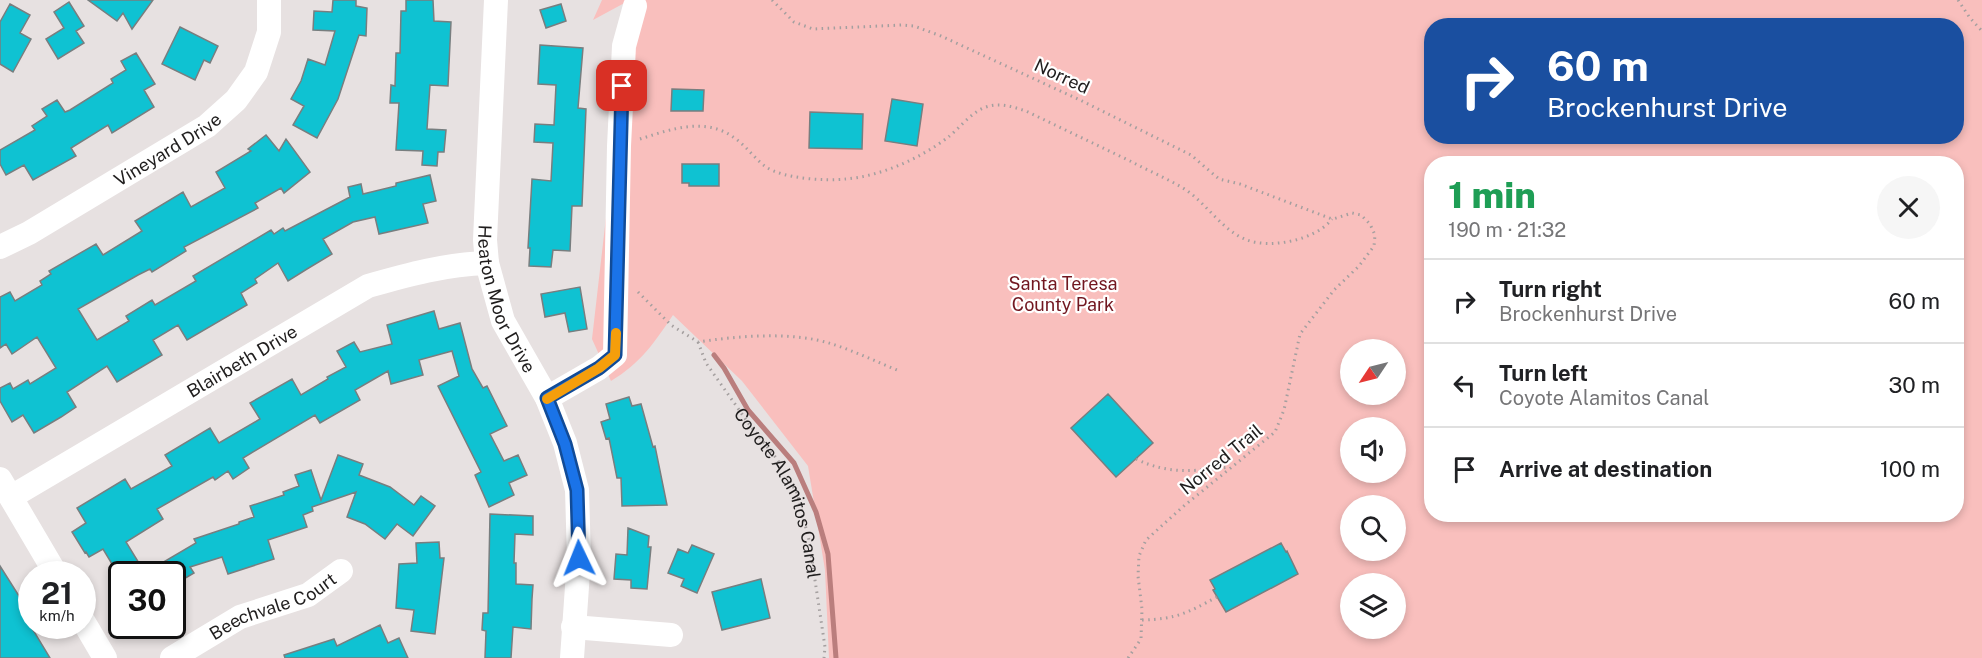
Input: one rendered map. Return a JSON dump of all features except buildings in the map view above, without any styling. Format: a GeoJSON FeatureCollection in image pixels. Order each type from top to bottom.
{"type":"FeatureCollection","features":[{"type":"Feature","properties":{"kind":"street","name":"Vineyard Drive"},"geometry":{"type":"LineString","coordinates":[[0,247],[29,233],[207,126],[236,100],[256,72],[269,32],[269,0]]}},
{"type":"Feature","properties":{"kind":"street","name":"Heaton Moor Drive"},"geometry":{"type":"LineString","coordinates":[[496,0],[485,240],[487,263],[503,321],[547,398],[565,444],[577,490],[579,558],[572,658]]}},
{"type":"Feature","properties":{"kind":"street"},"geometry":{"type":"LineString","coordinates":[[547,398],[599,368],[615,355],[624,46],[635,6]]}},
{"type":"Feature","properties":{"kind":"street","name":"Blairbeth Drive"},"geometry":{"type":"LineString","coordinates":[[5,488],[368,286],[420,271],[462,264],[487,263]]}},
{"type":"Feature","properties":{"kind":"street"},"geometry":{"type":"LineString","coordinates":[[5,488],[48,561]]}},
{"type":"Feature","properties":{"kind":"street","name":"Beechvale Court"},"geometry":{"type":"LineString","coordinates":[[172,658],[240,617],[308,595],[341,571]]}},
{"type":"Feature","properties":{"kind":"street"},"geometry":{"type":"LineString","coordinates":[[573,627],[671,635]]}},
{"type":"Feature","properties":{"kind":"street"},"geometry":{"type":"LineString","coordinates":[[94,639],[105,658]]}},
{"type":"Feature","properties":{"kind":"path","name":"Norred"},"geometry":{"type":"LineString","coordinates":[[772,0],[794,22],[813,29],[902,25],[914,26],[941,36],[1080,100],[1191,155],[1219,179],[1240,184],[1332,219]]}},
{"type":"Feature","properties":{"kind":"path"},"geometry":{"type":"LineString","coordinates":[[1958,0],[1982,31]]}},
{"type":"Feature","properties":{"kind":"path"},"geometry":{"type":"LineString","coordinates":[[620,146],[677,127],[702,126],[720,130],[736,138],[766,167],[789,177],[845,179],[873,174],[927,152],[985,107],[1002,104],[1026,111],[1185,189],[1222,223],[1246,240],[1269,244],[1290,240],[1309,235],[1324,227],[1332,219]]}},
{"type":"Feature","properties":{"kind":"path","name":"Norred Trail"},"geometry":{"type":"LineString","coordinates":[[1128,658],[1141,639],[1138,566],[1139,556],[1146,540],[1275,432],[1284,410],[1300,334],[1334,290],[1359,266],[1374,246],[1375,235],[1370,224],[1361,215],[1352,213],[1332,219]]}},
{"type":"Feature","properties":{"kind":"path"},"geometry":{"type":"LineString","coordinates":[[617,279],[626,279],[670,325],[698,342],[734,336],[785,336],[830,343],[897,370]]}},
{"type":"Feature","properties":{"kind":"path","name":"Coyote Alamitos Canal"},"geometry":{"type":"LineString","coordinates":[[698,342],[706,363],[777,459],[797,494],[809,540],[825,647],[824,658]]}},
{"type":"Feature","properties":{"kind":"path"},"geometry":{"type":"LineString","coordinates":[[1136,459],[1178,472],[1232,466]]}},
{"type":"Feature","properties":{"kind":"path"},"geometry":{"type":"LineString","coordinates":[[1142,620],[1184,615],[1217,597]]}},
{"type":"Feature","properties":{"kind":"green space"},"geometry":{"type":"Polygon","coordinates":[[[602,0],[630,0],[593,20],[602,0]]]}},
{"type":"Feature","properties":{"kind":"green space","name":"Santa Teresa County Park"},"geometry":{"type":"Polygon","coordinates":[[[631,0],[1982,0],[1982,658],[829,658],[825,570],[808,466],[742,381],[673,315],[639,360],[611,381],[592,339],[631,0]]]}},
{"type":"Feature","properties":{"kind":"waterway","name":"Coyote Alamitos Canal"},"geometry":{"type":"LineString","coordinates":[[714,355],[748,410],[794,463],[816,512],[828,554],[836,658]]}},
{"type":"Feature","properties":{"kind":"slow traffic"},"geometry":{"type":"LineString","coordinates":[[547,399],[599,368],[615,355],[616,333]]}},
{"type":"Feature","properties":{"kind":"route"},"geometry":{"type":"LineString","coordinates":[[579,558],[577,490],[565,444],[547,398],[599,368],[615,355],[622,86]]}}]}
